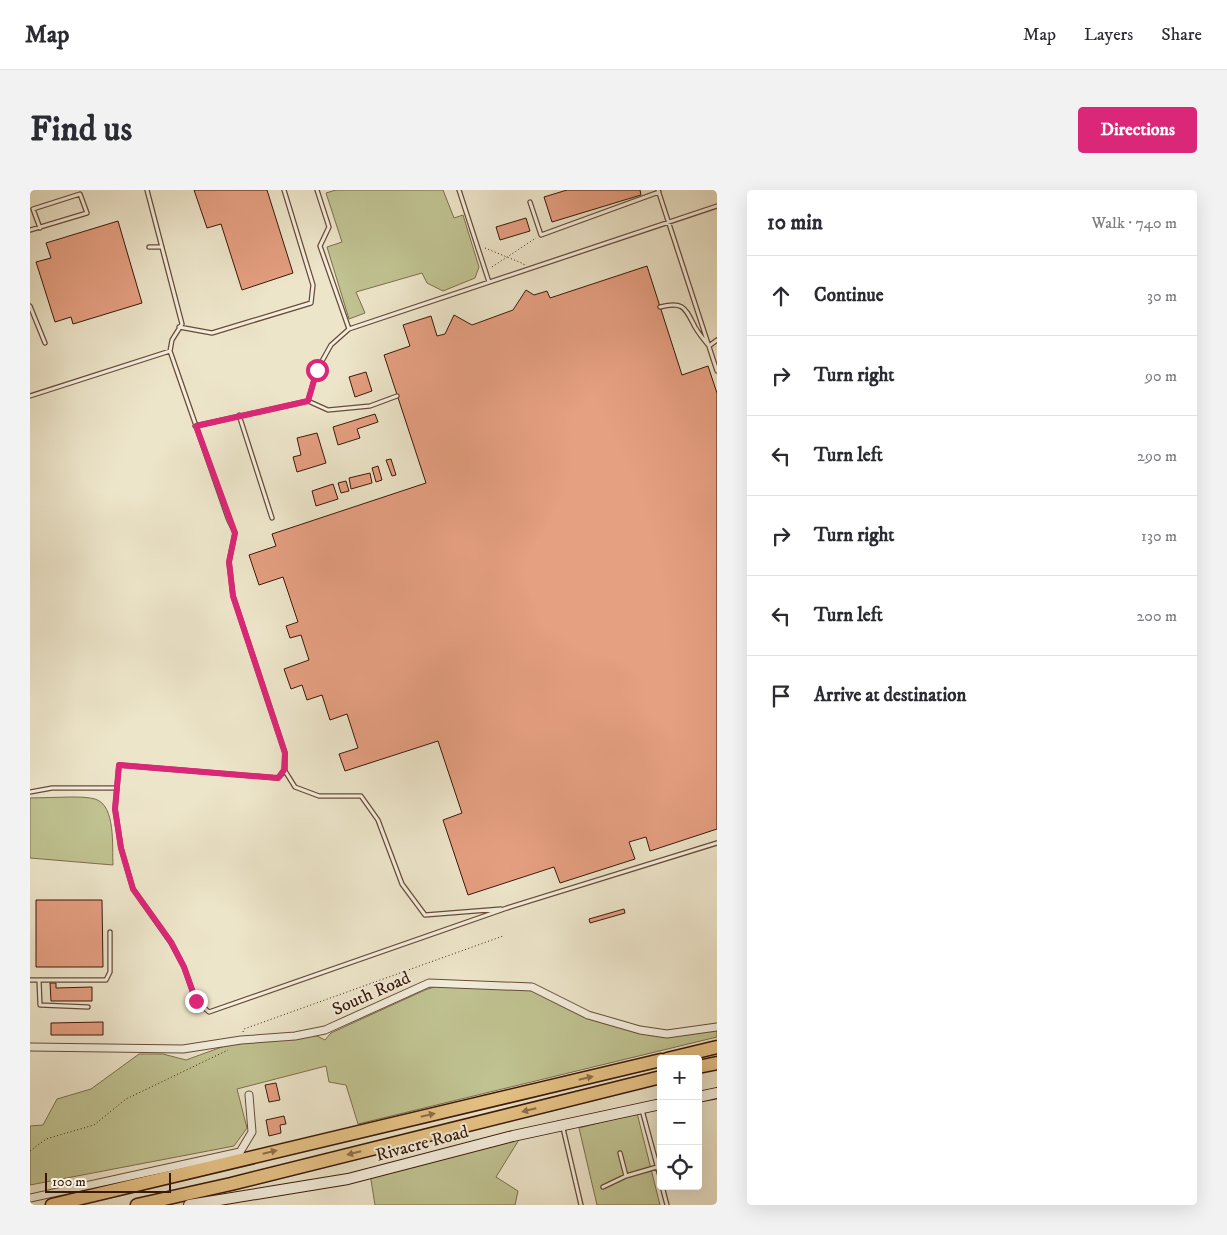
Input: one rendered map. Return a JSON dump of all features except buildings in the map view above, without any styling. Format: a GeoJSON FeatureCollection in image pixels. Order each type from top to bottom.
{"type":"FeatureCollection","features":[{"type":"Feature","properties":{"kind":"highway"},"geometry":{"type":"LineString","coordinates":[[684,1055],[717,1047]]}},
{"type":"Feature","properties":{"kind":"highway"},"geometry":{"type":"LineString","coordinates":[[52,1205],[657,1061]]}},
{"type":"Feature","properties":{"kind":"highway"},"geometry":{"type":"LineString","coordinates":[[702,1067],[717,1063]]}},
{"type":"Feature","properties":{"kind":"highway"},"geometry":{"type":"LineString","coordinates":[[137,1205],[232,1184],[657,1078]]}},
{"type":"Feature","properties":{"kind":"main road"},"geometry":{"type":"LineString","coordinates":[[702,1096],[717,1093]]}},
{"type":"Feature","properties":{"kind":"main road","name":"Rivacre Road"},"geometry":{"type":"LineString","coordinates":[[189,1205],[222,1202],[348,1179],[562,1125],[657,1105]]}},
{"type":"Feature","properties":{"kind":"street","name":"South Road"},"geometry":{"type":"LineString","coordinates":[[30,1047],[183,1049],[241,1040],[295,1036],[325,1030],[430,983],[532,987],[588,1015],[640,1030],[667,1034],[717,1027]]}},
{"type":"Feature","properties":{"kind":"street"},"geometry":{"type":"LineString","coordinates":[[30,1198],[240,1152],[252,1132],[249,1095]]}},
{"type":"Feature","properties":{"kind":"lane"},"geometry":{"type":"LineString","coordinates":[[147,190],[182,324],[172,340],[170,351],[235,533],[229,562],[233,596],[285,753],[284,770],[278,778],[119,765],[115,809],[116,819],[121,848],[133,889],[171,942],[184,967],[196,1001],[209,1012],[507,908],[717,843]]}},
{"type":"Feature","properties":{"kind":"lane"},"geometry":{"type":"LineString","coordinates":[[179,328],[212,333],[311,303],[313,285],[284,190]]}},
{"type":"Feature","properties":{"kind":"lane"},"geometry":{"type":"LineString","coordinates":[[317,190],[329,227],[320,246],[349,329]]}},
{"type":"Feature","properties":{"kind":"lane"},"geometry":{"type":"LineString","coordinates":[[459,190],[490,282]]}},
{"type":"Feature","properties":{"kind":"lane"},"geometry":{"type":"LineString","coordinates":[[530,202],[541,234],[658,191],[717,371]]}},
{"type":"Feature","properties":{"kind":"lane"},"geometry":{"type":"LineString","coordinates":[[30,230],[40,228],[87,213],[80,194],[33,209],[40,228]]}},
{"type":"Feature","properties":{"kind":"lane"},"geometry":{"type":"LineString","coordinates":[[308,401],[317,370],[331,345],[349,329],[717,206]]}},
{"type":"Feature","properties":{"kind":"lane"},"geometry":{"type":"LineString","coordinates":[[149,247],[162,247]]}},
{"type":"Feature","properties":{"kind":"lane"},"geometry":{"type":"LineString","coordinates":[[660,307],[672,304],[680,305],[688,310],[696,329],[709,346]]}},
{"type":"Feature","properties":{"kind":"lane"},"geometry":{"type":"LineString","coordinates":[[30,306],[45,343]]}},
{"type":"Feature","properties":{"kind":"lane"},"geometry":{"type":"LineString","coordinates":[[709,346],[717,340]]}},
{"type":"Feature","properties":{"kind":"lane"},"geometry":{"type":"LineString","coordinates":[[30,396],[170,351]]}},
{"type":"Feature","properties":{"kind":"lane"},"geometry":{"type":"LineString","coordinates":[[196,426],[308,401],[328,410],[370,406],[397,396]]}},
{"type":"Feature","properties":{"kind":"lane"},"geometry":{"type":"LineString","coordinates":[[239,415],[272,518]]}},
{"type":"Feature","properties":{"kind":"lane"},"geometry":{"type":"LineString","coordinates":[[284,770],[295,788],[319,796],[361,796],[378,820],[402,884],[425,915],[507,908]]}},
{"type":"Feature","properties":{"kind":"lane"},"geometry":{"type":"LineString","coordinates":[[30,792],[52,788],[117,788]]}},
{"type":"Feature","properties":{"kind":"lane"},"geometry":{"type":"LineString","coordinates":[[30,980],[106,980],[110,972],[110,932]]}},
{"type":"Feature","properties":{"kind":"lane"},"geometry":{"type":"LineString","coordinates":[[39,980],[40,1005],[88,1007]]}},
{"type":"Feature","properties":{"kind":"lane"},"geometry":{"type":"LineString","coordinates":[[603,1187],[626,1176],[657,1167],[641,1107]]}},
{"type":"Feature","properties":{"kind":"lane"},"geometry":{"type":"LineString","coordinates":[[562,1125],[581,1205]]}},
{"type":"Feature","properties":{"kind":"lane"},"geometry":{"type":"LineString","coordinates":[[620,1153],[626,1176]]}},
{"type":"Feature","properties":{"kind":"lane"},"geometry":{"type":"LineString","coordinates":[[663,1190],[667,1205]]}},
{"type":"Feature","properties":{"kind":"path"},"geometry":{"type":"LineString","coordinates":[[485,269],[491,268],[508,258],[541,234]]}},
{"type":"Feature","properties":{"kind":"path"},"geometry":{"type":"LineString","coordinates":[[477,245],[524,264],[526,270]]}},
{"type":"Feature","properties":{"kind":"green space"},"geometry":{"type":"Polygon","coordinates":[[[336,190],[443,190],[454,218],[463,215],[479,267],[475,278],[443,291],[427,283],[422,273],[356,292],[365,313],[349,319],[327,247],[342,242],[326,193],[336,190]]]}},
{"type":"Feature","properties":{"kind":"green space"},"geometry":{"type":"Polygon","coordinates":[[[71,797],[95,799],[107,809],[110,818],[113,865],[30,858],[30,798],[71,797]]]}},
{"type":"Feature","properties":{"kind":"green space"},"geometry":{"type":"Polygon","coordinates":[[[440,985],[532,987],[588,1015],[667,1034],[717,1027],[717,1037],[358,1124],[346,1085],[329,1082],[326,1066],[237,1089],[247,1128],[234,1146],[30,1185],[30,1126],[43,1125],[57,1099],[91,1089],[139,1054],[163,1054],[186,1060],[241,1040],[317,1036],[325,1040],[331,1033],[440,985]]]}},
{"type":"Feature","properties":{"kind":"green space"},"geometry":{"type":"Polygon","coordinates":[[[637,1113],[660,1205],[597,1205],[579,1128],[637,1113]]]}},
{"type":"Feature","properties":{"kind":"green space"},"geometry":{"type":"Polygon","coordinates":[[[520,1138],[496,1177],[518,1191],[515,1205],[375,1205],[370,1174],[415,1167],[520,1138]]]}},
{"type":"Feature","properties":{"kind":"route"},"geometry":{"type":"LineString","coordinates":[[196,1001],[184,967],[171,942],[133,889],[121,848],[115,809],[119,765],[278,778],[284,770],[285,753],[233,596],[229,562],[235,533],[196,426],[308,401],[317,370]]}}]}
